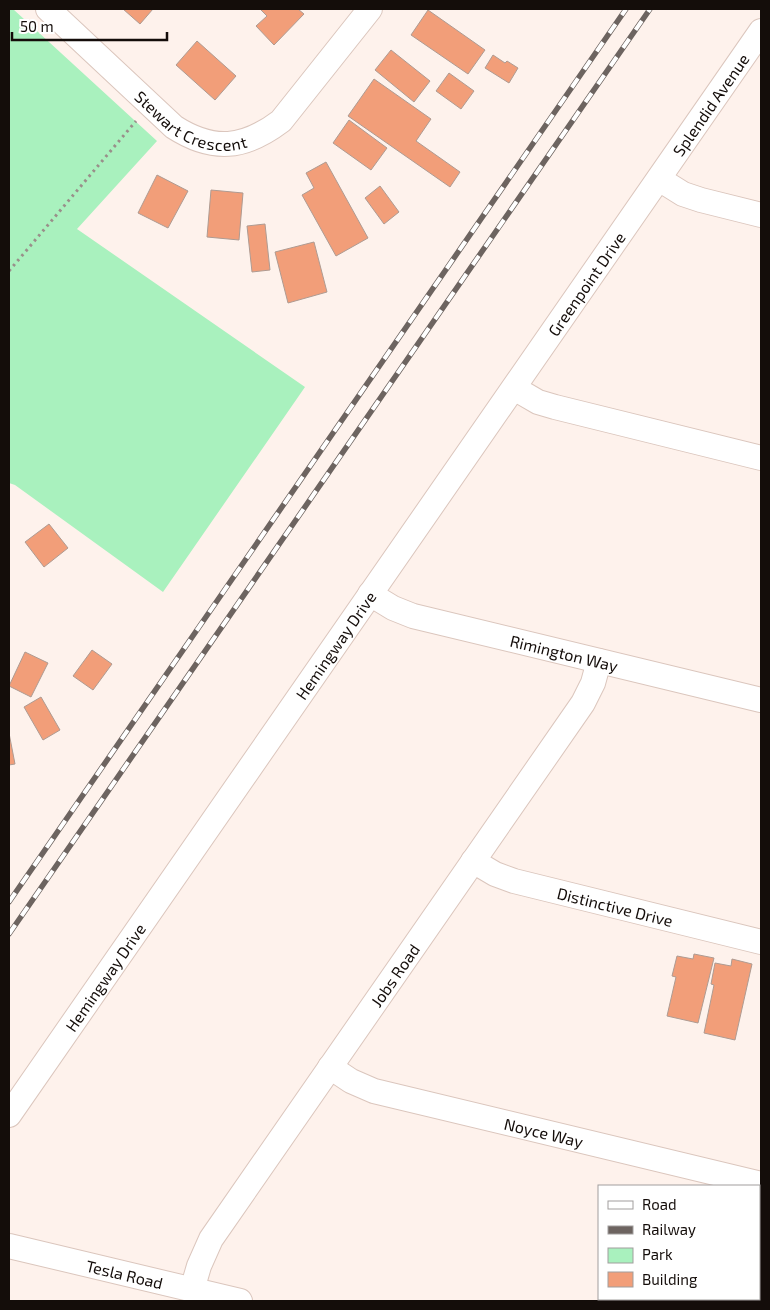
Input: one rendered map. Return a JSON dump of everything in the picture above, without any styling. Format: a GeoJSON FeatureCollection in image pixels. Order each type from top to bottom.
{"type":"FeatureCollection","features":[{"type":"Feature","properties":{"kind":"street","name":"Stewart Crescent"},"geometry":{"type":"LineString","coordinates":[[48,9],[174,128],[189,137],[214,144],[247,141],[265,133],[281,121],[370,9]]}},
{"type":"Feature","properties":{"kind":"street","name":"Splendid Avenue"},"geometry":{"type":"LineString","coordinates":[[659,179],[761,31]]}},
{"type":"Feature","properties":{"kind":"street"},"geometry":{"type":"LineString","coordinates":[[659,179],[683,194],[761,215]]}},
{"type":"Feature","properties":{"kind":"street","name":"Greenpoint Drive"},"geometry":{"type":"LineString","coordinates":[[514,388],[659,179]]}},
{"type":"Feature","properties":{"kind":"street"},"geometry":{"type":"LineString","coordinates":[[514,388],[538,402],[555,407],[761,458]]}},
{"type":"Feature","properties":{"kind":"street","name":"Hemingway Drive"},"geometry":{"type":"LineString","coordinates":[[9,1115],[514,388]]}},
{"type":"Feature","properties":{"kind":"street","name":"Rimington Way"},"geometry":{"type":"LineString","coordinates":[[370,594],[393,608],[413,616],[761,700]]}},
{"type":"Feature","properties":{"kind":"street","name":"Jobs Road"},"geometry":{"type":"LineString","coordinates":[[192,1290],[199,1266],[211,1239],[583,703],[593,683],[599,661]]}},
{"type":"Feature","properties":{"kind":"street","name":"Distinctive Drive"},"geometry":{"type":"LineString","coordinates":[[473,861],[495,874],[514,882],[761,942]]}},
{"type":"Feature","properties":{"kind":"street","name":"Noyce Way"},"geometry":{"type":"LineString","coordinates":[[330,1067],[351,1081],[374,1091],[761,1184]]}},
{"type":"Feature","properties":{"kind":"street","name":"Tesla Road"},"geometry":{"type":"LineString","coordinates":[[9,1246],[240,1301]]}},
{"type":"Feature","properties":{"kind":"path"},"geometry":{"type":"LineString","coordinates":[[9,271],[150,106]]}},
{"type":"Feature","properties":{"kind":"green space"},"geometry":{"type":"Polygon","coordinates":[[[9,9],[13,9],[157,141],[77,229],[305,387],[163,592],[15,485],[9,483],[9,9]]]}},
{"type":"Feature","properties":{"kind":"building"},"geometry":{"type":"Polygon","coordinates":[[[123,9],[153,9],[140,24],[123,9]]]}},
{"type":"Feature","properties":{"kind":"building"},"geometry":{"type":"Polygon","coordinates":[[[260,9],[298,9],[304,14],[274,45],[256,26],[267,16],[260,9]]]}},
{"type":"Feature","properties":{"kind":"building"},"geometry":{"type":"Polygon","coordinates":[[[428,10],[485,50],[468,74],[411,35],[428,10]]]}},
{"type":"Feature","properties":{"kind":"building"},"geometry":{"type":"Polygon","coordinates":[[[197,41],[236,76],[215,100],[176,65],[197,41]]]}},
{"type":"Feature","properties":{"kind":"building"},"geometry":{"type":"Polygon","coordinates":[[[391,50],[430,81],[414,102],[375,70],[391,50]]]}},
{"type":"Feature","properties":{"kind":"building"},"geometry":{"type":"Polygon","coordinates":[[[493,55],[505,63],[507,61],[518,68],[509,83],[485,68],[493,55]]]}},
{"type":"Feature","properties":{"kind":"building"},"geometry":{"type":"Polygon","coordinates":[[[449,73],[474,91],[461,109],[436,91],[449,73]]]}},
{"type":"Feature","properties":{"kind":"building"},"geometry":{"type":"Polygon","coordinates":[[[374,79],[431,119],[416,141],[460,172],[450,187],[348,116],[374,79]]]}},
{"type":"Feature","properties":{"kind":"building"},"geometry":{"type":"Polygon","coordinates":[[[349,120],[387,148],[371,170],[333,143],[349,120]]]}},
{"type":"Feature","properties":{"kind":"building"},"geometry":{"type":"Polygon","coordinates":[[[326,162],[368,238],[336,256],[302,195],[314,188],[306,173],[326,162]]]}},
{"type":"Feature","properties":{"kind":"building"},"geometry":{"type":"Polygon","coordinates":[[[157,175],[188,191],[168,228],[138,213],[157,175]]]}},
{"type":"Feature","properties":{"kind":"building"},"geometry":{"type":"Polygon","coordinates":[[[380,186],[399,212],[384,224],[365,198],[380,186]]]}},
{"type":"Feature","properties":{"kind":"building"},"geometry":{"type":"Polygon","coordinates":[[[211,190],[243,193],[239,240],[207,237],[211,190]]]}},
{"type":"Feature","properties":{"kind":"building"},"geometry":{"type":"Polygon","coordinates":[[[265,224],[270,270],[252,272],[247,226],[265,224]]]}},
{"type":"Feature","properties":{"kind":"building"},"geometry":{"type":"Polygon","coordinates":[[[314,242],[327,292],[288,303],[275,252],[314,242]]]}},
{"type":"Feature","properties":{"kind":"building"},"geometry":{"type":"Polygon","coordinates":[[[49,524],[68,548],[44,567],[25,542],[49,524]]]}},
{"type":"Feature","properties":{"kind":"building"},"geometry":{"type":"Polygon","coordinates":[[[92,650],[112,664],[93,690],[73,676],[92,650]]]}},
{"type":"Feature","properties":{"kind":"building"},"geometry":{"type":"Polygon","coordinates":[[[25,652],[48,663],[31,697],[9,686],[25,652]]]}},
{"type":"Feature","properties":{"kind":"building"},"geometry":{"type":"Polygon","coordinates":[[[41,697],[60,730],[43,740],[24,707],[41,697]]]}},
{"type":"Feature","properties":{"kind":"building"},"geometry":{"type":"Polygon","coordinates":[[[9,733],[15,764],[9,765],[9,733]]]}},
{"type":"Feature","properties":{"kind":"building"},"geometry":{"type":"Polygon","coordinates":[[[694,954],[714,958],[698,1023],[667,1016],[676,977],[672,976],[677,956],[693,959],[694,954]]]}},
{"type":"Feature","properties":{"kind":"building"},"geometry":{"type":"Polygon","coordinates":[[[732,959],[752,964],[735,1040],[704,1033],[714,985],[711,984],[715,963],[731,966],[732,959]]]}},
{"type":"Feature","properties":{"kind":"railway"},"geometry":{"type":"LineString","coordinates":[[9,902],[626,9]]}},
{"type":"Feature","properties":{"kind":"railway"},"geometry":{"type":"LineString","coordinates":[[9,934],[650,9]]}}]}
